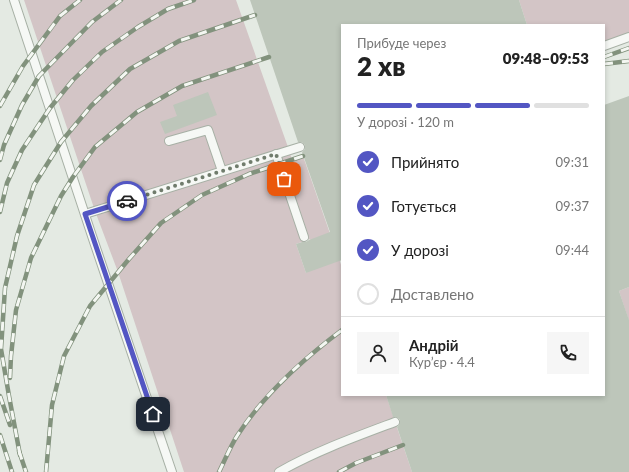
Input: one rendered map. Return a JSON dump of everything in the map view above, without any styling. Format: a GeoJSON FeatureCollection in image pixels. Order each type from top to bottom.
{"type":"FeatureCollection","features":[{"type":"Feature","properties":{"kind":"lane"},"geometry":{"type":"LineString","coordinates":[[14,0],[172,472]]}},
{"type":"Feature","properties":{"kind":"lane"},"geometry":{"type":"LineString","coordinates":[[605,46],[629,37]]}},
{"type":"Feature","properties":{"kind":"lane"},"geometry":{"type":"LineString","coordinates":[[169,141],[208,130],[222,171]]}},
{"type":"Feature","properties":{"kind":"lane"},"geometry":{"type":"LineString","coordinates":[[85,214],[300,147]]}},
{"type":"Feature","properties":{"kind":"lane"},"geometry":{"type":"LineString","coordinates":[[276,154],[304,237]]}},
{"type":"Feature","properties":{"kind":"lane"},"geometry":{"type":"LineString","coordinates":[[279,472],[294,463],[334,445],[395,422]]}},
{"type":"Feature","properties":{"kind":"shaded area"},"geometry":{"type":"Polygon","coordinates":[[[24,0],[236,0],[292,160],[303,156],[334,245],[315,251],[310,239],[296,244],[306,273],[337,252],[341,265],[341,396],[386,396],[412,472],[184,472],[118,272],[95,211],[24,0]]]}},
{"type":"Feature","properties":{"kind":"shaded area"},"geometry":{"type":"Polygon","coordinates":[[[519,0],[629,0],[629,37],[605,46],[605,24],[527,24],[519,0]]]}},
{"type":"Feature","properties":{"kind":"shaded area"},"geometry":{"type":"Polygon","coordinates":[[[629,287],[629,321],[619,291],[629,287]]]}},
{"type":"Feature","properties":{"kind":"building"},"geometry":{"type":"Polygon","coordinates":[[[250,0],[519,0],[527,24],[341,24],[341,260],[306,273],[296,244],[306,242],[330,232],[302,152],[305,149],[305,145],[302,142],[298,142],[250,0]]]}},
{"type":"Feature","properties":{"kind":"building"},"geometry":{"type":"Polygon","coordinates":[[[208,92],[217,115],[165,134],[160,122],[177,116],[173,105],[208,92]]]}},
{"type":"Feature","properties":{"kind":"building"},"geometry":{"type":"Polygon","coordinates":[[[629,96],[629,287],[619,291],[629,320],[629,472],[412,472],[397,427],[400,420],[393,417],[386,396],[605,396],[605,105],[629,96]]]}},
{"type":"Feature","properties":{"kind":"railway"},"geometry":{"type":"LineString","coordinates":[[0,106],[23,66],[60,16],[80,0]]}},
{"type":"Feature","properties":{"kind":"railway"},"geometry":{"type":"LineString","coordinates":[[0,160],[4,145],[22,105],[39,76],[92,22],[121,0]]}},
{"type":"Feature","properties":{"kind":"railway"},"geometry":{"type":"LineString","coordinates":[[0,212],[7,183],[22,150],[50,108],[73,80],[102,52],[138,27],[168,9],[194,0]]}},
{"type":"Feature","properties":{"kind":"railway"},"geometry":{"type":"LineString","coordinates":[[20,455],[1,349],[5,288],[17,236],[34,185],[61,142],[91,106],[130,69],[179,41],[255,15]]}},
{"type":"Feature","properties":{"kind":"railway"},"geometry":{"type":"LineString","coordinates":[[605,57],[629,48]]}},
{"type":"Feature","properties":{"kind":"railway"},"geometry":{"type":"LineString","coordinates":[[10,378],[16,310],[31,258],[61,196],[95,147],[137,112],[182,86],[269,57]]}},
{"type":"Feature","properties":{"kind":"railway"},"geometry":{"type":"LineString","coordinates":[[605,64],[629,61]]}},
{"type":"Feature","properties":{"kind":"railway"},"geometry":{"type":"LineString","coordinates":[[46,472],[52,405],[64,356],[90,306],[161,223],[202,195],[249,174],[303,156]]}},
{"type":"Feature","properties":{"kind":"railway"},"geometry":{"type":"LineString","coordinates":[[219,472],[237,436],[259,406],[298,366],[341,331]]}},
{"type":"Feature","properties":{"kind":"railway"},"geometry":{"type":"LineString","coordinates":[[0,396],[10,425]]}},
{"type":"Feature","properties":{"kind":"railway"},"geometry":{"type":"LineString","coordinates":[[0,435],[12,472]]}},
{"type":"Feature","properties":{"kind":"railway"},"geometry":{"type":"LineString","coordinates":[[339,472],[356,463],[403,445]]}},
{"type":"Feature","properties":{"kind":"railway"},"geometry":{"type":"LineString","coordinates":[[19,451],[26,472]]}},
{"type":"Feature","properties":{"kind":"way so far"},"geometry":{"type":"LineString","coordinates":[[127,201],[276,154],[284,179]]}},
{"type":"Feature","properties":{"kind":"route"},"geometry":{"type":"LineString","coordinates":[[127,201],[85,214],[153,414]]}}]}
